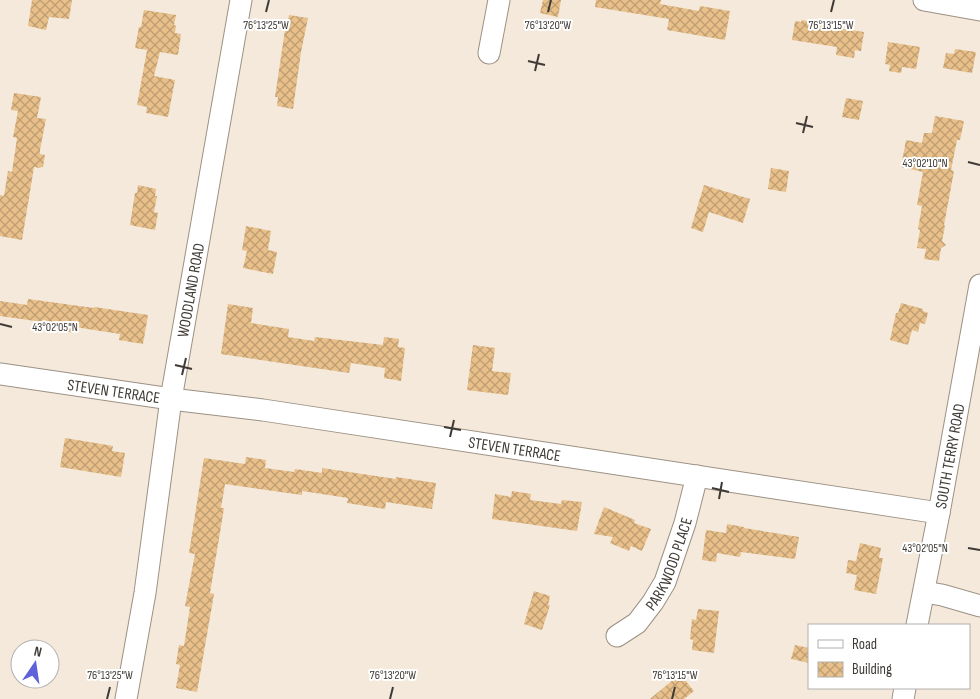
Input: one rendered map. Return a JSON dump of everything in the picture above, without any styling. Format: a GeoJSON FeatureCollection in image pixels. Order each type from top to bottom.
{"type":"FeatureCollection","features":[{"type":"Feature","properties":{"kind":"street","name":"WOODLAND ROAD"},"geometry":{"type":"LineString","coordinates":[[126,699],[144,593],[171,399],[241,0]]}},
{"type":"Feature","properties":{"kind":"street"},"geometry":{"type":"LineString","coordinates":[[489,53],[499,0]]}},
{"type":"Feature","properties":{"kind":"street"},"geometry":{"type":"LineString","coordinates":[[924,0],[980,10]]}},
{"type":"Feature","properties":{"kind":"street","name":"SOUTH TERRY ROAD"},"geometry":{"type":"LineString","coordinates":[[917,624],[980,286]]}},
{"type":"Feature","properties":{"kind":"street","name":"STEVEN TERRACE"},"geometry":{"type":"LineString","coordinates":[[0,374],[171,399],[263,410],[939,513]]}},
{"type":"Feature","properties":{"kind":"street","name":"PARKWOOD PLACE"},"geometry":{"type":"LineString","coordinates":[[617,636],[637,623],[665,582],[686,524],[697,476]]}},
{"type":"Feature","properties":{"kind":"street"},"geometry":{"type":"LineString","coordinates":[[924,592],[980,606]]}},
{"type":"Feature","properties":{"kind":"building"},"geometry":{"type":"Polygon","coordinates":[[[32,0],[72,0],[69,19],[49,17],[46,30],[28,26],[32,0]]]}},
{"type":"Feature","properties":{"kind":"building"},"geometry":{"type":"Polygon","coordinates":[[[543,0],[561,0],[558,17],[540,13],[543,0]]]}},
{"type":"Feature","properties":{"kind":"building"},"geometry":{"type":"Polygon","coordinates":[[[596,0],[661,0],[660,4],[699,11],[700,6],[730,11],[725,40],[667,30],[669,19],[595,7],[596,0]]]}},
{"type":"Feature","properties":{"kind":"building"},"geometry":{"type":"Polygon","coordinates":[[[144,10],[176,15],[175,33],[181,34],[178,55],[160,52],[154,76],[175,80],[168,117],[146,113],[147,107],[137,105],[147,50],[135,48],[144,10]]]}},
{"type":"Feature","properties":{"kind":"building"},"geometry":{"type":"Polygon","coordinates":[[[289,15],[308,18],[293,109],[277,106],[278,97],[275,97],[286,23],[288,24],[289,15]]]}},
{"type":"Feature","properties":{"kind":"building"},"geometry":{"type":"Polygon","coordinates":[[[802,20],[818,23],[818,25],[864,32],[861,51],[855,50],[854,58],[836,55],[837,47],[792,40],[795,21],[801,22],[802,20]]]}},
{"type":"Feature","properties":{"kind":"building"},"geometry":{"type":"Polygon","coordinates":[[[888,42],[920,47],[916,69],[902,67],[901,73],[889,71],[890,65],[885,64],[888,42]]]}},
{"type":"Feature","properties":{"kind":"building"},"geometry":{"type":"Polygon","coordinates":[[[955,49],[976,52],[972,73],[943,68],[946,53],[954,54],[955,49]]]}},
{"type":"Feature","properties":{"kind":"building"},"geometry":{"type":"Polygon","coordinates":[[[14,93],[41,97],[37,118],[46,119],[40,150],[40,154],[45,155],[43,167],[34,167],[22,240],[0,236],[0,195],[4,196],[8,171],[12,172],[17,138],[13,137],[18,111],[11,110],[14,93]]]}},
{"type":"Feature","properties":{"kind":"building"},"geometry":{"type":"Polygon","coordinates":[[[846,98],[863,101],[859,120],[842,117],[846,98]]]}},
{"type":"Feature","properties":{"kind":"building"},"geometry":{"type":"Polygon","coordinates":[[[935,116],[964,121],[960,140],[957,140],[951,170],[954,171],[942,241],[946,245],[941,248],[939,261],[924,259],[926,249],[917,248],[922,206],[917,205],[923,172],[901,167],[906,140],[922,143],[924,133],[932,133],[935,116]]]}},
{"type":"Feature","properties":{"kind":"building"},"geometry":{"type":"Polygon","coordinates":[[[771,168],[789,171],[786,192],[768,189],[771,168]]]}},
{"type":"Feature","properties":{"kind":"building"},"geometry":{"type":"Polygon","coordinates":[[[138,185],[156,189],[155,196],[157,196],[154,212],[158,213],[155,230],[130,225],[138,185]]]}},
{"type":"Feature","properties":{"kind":"building"},"geometry":{"type":"Polygon","coordinates":[[[704,185],[750,199],[743,223],[709,212],[703,232],[691,228],[704,185]]]}},
{"type":"Feature","properties":{"kind":"building"},"geometry":{"type":"Polygon","coordinates":[[[246,226],[271,231],[268,250],[277,252],[273,274],[243,268],[247,251],[242,250],[246,226]]]}},
{"type":"Feature","properties":{"kind":"building"},"geometry":{"type":"Polygon","coordinates":[[[28,299],[148,315],[143,344],[119,340],[120,334],[75,327],[74,333],[56,330],[57,324],[0,316],[0,301],[27,305],[28,299]]]}},
{"type":"Feature","properties":{"kind":"building"},"geometry":{"type":"Polygon","coordinates":[[[901,303],[923,309],[923,311],[928,313],[925,324],[920,323],[918,332],[912,330],[908,345],[890,340],[896,313],[898,313],[901,303]]]}},
{"type":"Feature","properties":{"kind":"building"},"geometry":{"type":"Polygon","coordinates":[[[228,304],[253,308],[251,323],[289,329],[288,337],[314,341],[315,337],[383,345],[384,337],[399,339],[398,347],[405,348],[401,381],[384,378],[385,368],[351,363],[349,373],[221,354],[228,304]]]}},
{"type":"Feature","properties":{"kind":"building"},"geometry":{"type":"Polygon","coordinates":[[[473,345],[495,348],[492,371],[511,373],[508,395],[467,390],[473,345]]]}},
{"type":"Feature","properties":{"kind":"building"},"geometry":{"type":"Polygon","coordinates":[[[65,438],[113,446],[112,451],[125,453],[121,477],[60,467],[65,438]]]}},
{"type":"Feature","properties":{"kind":"building"},"geometry":{"type":"Polygon","coordinates":[[[246,457],[266,460],[265,468],[294,472],[295,469],[322,473],[322,468],[436,483],[432,509],[386,502],[385,509],[347,503],[348,498],[302,491],[302,495],[225,484],[221,508],[224,508],[210,593],[214,594],[197,692],[176,688],[180,665],[176,664],[179,645],[184,646],[190,607],[185,606],[195,554],[189,553],[204,458],[245,464],[246,457]]]}},
{"type":"Feature","properties":{"kind":"building"},"geometry":{"type":"Polygon","coordinates":[[[512,491],[531,494],[530,500],[561,504],[562,500],[582,502],[577,531],[492,519],[495,494],[511,497],[512,491]]]}},
{"type":"Feature","properties":{"kind":"building"},"geometry":{"type":"Polygon","coordinates":[[[604,507],[635,520],[634,523],[651,529],[642,551],[631,546],[629,551],[610,543],[613,537],[594,534],[604,507]]]}},
{"type":"Feature","properties":{"kind":"building"},"geometry":{"type":"Polygon","coordinates":[[[727,524],[799,537],[795,559],[741,552],[740,557],[717,553],[716,562],[702,560],[706,530],[726,533],[727,524]]]}},
{"type":"Feature","properties":{"kind":"building"},"geometry":{"type":"Polygon","coordinates":[[[860,543],[881,548],[879,558],[883,558],[876,594],[854,590],[857,575],[846,573],[848,560],[856,561],[860,543]]]}},
{"type":"Feature","properties":{"kind":"building"},"geometry":{"type":"Polygon","coordinates":[[[534,591],[550,596],[548,605],[550,605],[542,630],[524,624],[534,591]]]}},
{"type":"Feature","properties":{"kind":"building"},"geometry":{"type":"Polygon","coordinates":[[[698,609],[719,611],[714,653],[692,650],[693,640],[690,639],[692,619],[696,620],[698,609]]]}},
{"type":"Feature","properties":{"kind":"building"},"geometry":{"type":"Polygon","coordinates":[[[795,645],[808,648],[808,663],[791,659],[795,645]]]}},
{"type":"Feature","properties":{"kind":"building"},"geometry":{"type":"Polygon","coordinates":[[[680,674],[694,691],[684,699],[650,699],[680,674]]]}}]}
